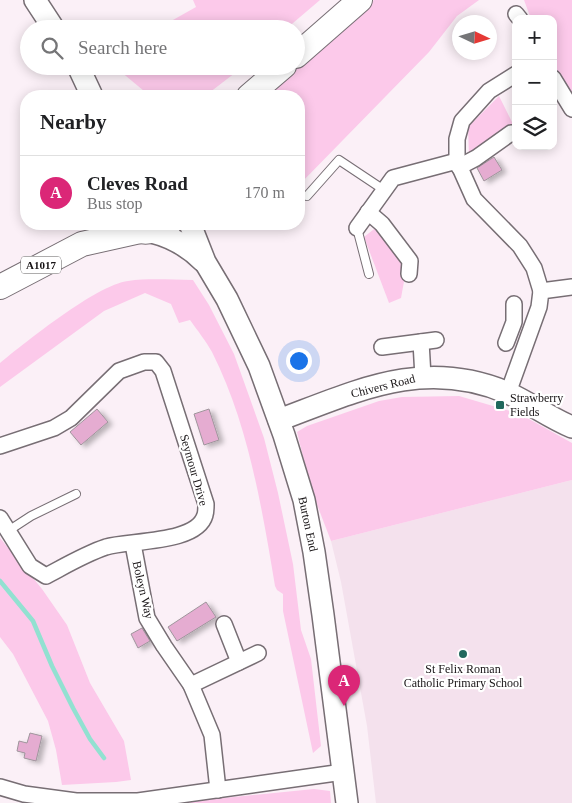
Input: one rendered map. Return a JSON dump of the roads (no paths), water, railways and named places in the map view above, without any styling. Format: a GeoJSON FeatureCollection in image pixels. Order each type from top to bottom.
{"type":"FeatureCollection","features":[{"type":"Feature","properties":{"kind":"main road"},"geometry":{"type":"LineString","coordinates":[[305,48],[360,0]]}},
{"type":"Feature","properties":{"kind":"main road"},"geometry":{"type":"LineString","coordinates":[[256,90],[274,75]]}},
{"type":"Feature","properties":{"kind":"main road","name":"A1017"},"geometry":{"type":"LineString","coordinates":[[82,244],[95,230]]}},
{"type":"Feature","properties":{"kind":"main road","name":"A1017"},"geometry":{"type":"LineString","coordinates":[[0,287],[82,244],[138,230]]}},
{"type":"Feature","properties":{"kind":"street"},"geometry":{"type":"LineString","coordinates":[[35,0],[48,20]]}},
{"type":"Feature","properties":{"kind":"street"},"geometry":{"type":"LineString","coordinates":[[82,75],[89,90]]}},
{"type":"Feature","properties":{"kind":"street"},"geometry":{"type":"LineString","coordinates":[[508,393],[539,307],[541,291],[534,268],[520,246],[474,199],[458,164],[457,139],[462,121],[489,91],[512,77]]}},
{"type":"Feature","properties":{"kind":"street"},"geometry":{"type":"LineString","coordinates":[[557,85],[572,109]]}},
{"type":"Feature","properties":{"kind":"street"},"geometry":{"type":"LineString","coordinates":[[357,228],[393,178],[458,164],[476,158],[511,133]]}},
{"type":"Feature","properties":{"kind":"street"},"geometry":{"type":"LineString","coordinates":[[368,212],[382,224],[410,261],[409,274]]}},
{"type":"Feature","properties":{"kind":"street","name":"Burton End"},"geometry":{"type":"LineString","coordinates":[[151,230],[192,249],[206,262]]}},
{"type":"Feature","properties":{"kind":"street","name":"Burton End"},"geometry":{"type":"LineString","coordinates":[[193,230],[206,262],[227,299],[258,366],[279,420],[304,500],[314,552],[347,803]]}},
{"type":"Feature","properties":{"kind":"street"},"geometry":{"type":"LineString","coordinates":[[541,291],[572,287]]}},
{"type":"Feature","properties":{"kind":"street"},"geometry":{"type":"LineString","coordinates":[[506,344],[514,322],[514,304]]}},
{"type":"Feature","properties":{"kind":"street"},"geometry":{"type":"LineString","coordinates":[[514,322],[532,328]]}},
{"type":"Feature","properties":{"kind":"street"},"geometry":{"type":"LineString","coordinates":[[382,347],[429,341],[423,377]]}},
{"type":"Feature","properties":{"kind":"street","name":"Seymour Drive"},"geometry":{"type":"LineString","coordinates":[[0,446],[54,428],[71,418],[119,371],[144,362],[156,362],[163,371],[206,504],[205,516],[200,524],[186,533],[133,544],[107,547],[46,576],[30,566],[0,518]]}},
{"type":"Feature","properties":{"kind":"street","name":"Chivers Road"},"geometry":{"type":"LineString","coordinates":[[279,420],[360,390],[394,381],[423,377],[443,377],[480,383],[508,393],[572,427]]}},
{"type":"Feature","properties":{"kind":"street","name":"Boleyn Way"},"geometry":{"type":"LineString","coordinates":[[133,544],[147,618],[190,685],[212,735],[218,790]]}},
{"type":"Feature","properties":{"kind":"street"},"geometry":{"type":"LineString","coordinates":[[224,624],[239,662]]}},
{"type":"Feature","properties":{"kind":"street"},"geometry":{"type":"LineString","coordinates":[[190,685],[258,653]]}},
{"type":"Feature","properties":{"kind":"street"},"geometry":{"type":"LineString","coordinates":[[0,787],[24,794],[76,802],[138,801],[343,772]]}},
{"type":"Feature","properties":{"kind":"lane"},"geometry":{"type":"LineString","coordinates":[[306,196],[338,160],[384,190]]}},
{"type":"Feature","properties":{"kind":"lane"},"geometry":{"type":"LineString","coordinates":[[357,228],[369,274]]}},
{"type":"Feature","properties":{"kind":"lane"},"geometry":{"type":"LineString","coordinates":[[8,531],[30,516],[76,494]]}},
{"type":"Feature","properties":{"kind":"waterway"},"geometry":{"type":"LineString","coordinates":[[0,581],[33,621],[52,666],[73,708],[90,739],[104,758]]}},
{"type":"Feature","properties":{"kind":"place","name":"Strawberry Fields"},"geometry":{"type":"Point","coordinates":[500,405]}},
{"type":"Feature","properties":{"kind":"place","name":"St Felix Roman Catholic Primary School"},"geometry":{"type":"Point","coordinates":[463,654]}},
{"type":"Feature","properties":{"kind":"place","name":"Cleves Road"},"geometry":{"type":"Point","coordinates":[344,706]}}]}
